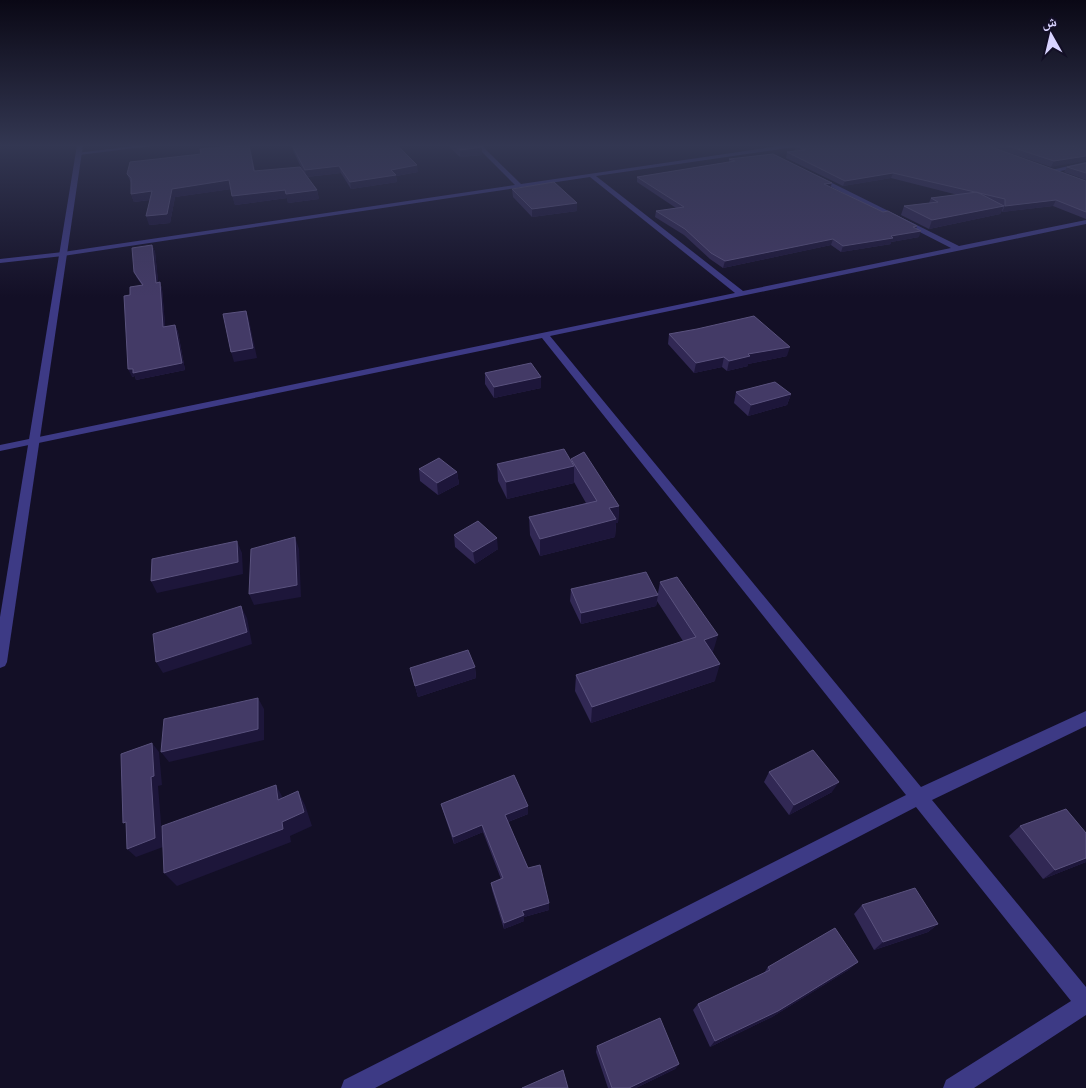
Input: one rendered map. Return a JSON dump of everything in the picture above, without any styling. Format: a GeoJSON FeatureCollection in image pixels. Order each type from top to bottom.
{"type":"FeatureCollection","features":[{"type":"Feature","properties":{"kind":"street"},"geometry":{"type":"LineString","coordinates":[[0,662],[72,196]]}},
{"type":"Feature","properties":{"kind":"street"},"geometry":{"type":"LineString","coordinates":[[0,261],[63,254],[454,196]]}},
{"type":"Feature","properties":{"kind":"street"},"geometry":{"type":"LineString","coordinates":[[617,196],[742,294]]}},
{"type":"Feature","properties":{"kind":"street"},"geometry":{"type":"LineString","coordinates":[[854,196],[959,249]]}},
{"type":"Feature","properties":{"kind":"street"},"geometry":{"type":"LineString","coordinates":[[0,448],[1086,222]]}},
{"type":"Feature","properties":{"kind":"street"},"geometry":{"type":"LineString","coordinates":[[544,335],[1086,1003],[954,1088]]}},
{"type":"Feature","properties":{"kind":"street"},"geometry":{"type":"LineString","coordinates":[[352,1088],[919,797],[1086,718]]}},
{"type":"Feature","properties":{"kind":"building"},"geometry":{"type":"Polygon","coordinates":[[[151,196],[171,196],[167,214],[146,216],[151,196]]]}},
{"type":"Feature","properties":{"kind":"building"},"geometry":{"type":"Polygon","coordinates":[[[519,196],[569,196],[577,203],[532,209],[519,196]]]}},
{"type":"Feature","properties":{"kind":"building"},"geometry":{"type":"Polygon","coordinates":[[[666,196],[849,196],[883,212],[888,211],[917,226],[913,227],[921,231],[891,236],[893,238],[843,246],[833,239],[725,261],[711,253],[685,229],[656,211],[684,207],[666,196]]]}},
{"type":"Feature","properties":{"kind":"building"},"geometry":{"type":"Polygon","coordinates":[[[948,196],[984,196],[1004,206],[932,220],[904,206],[938,202],[931,198],[948,196]]]}},
{"type":"Feature","properties":{"kind":"building"},"geometry":{"type":"Polygon","coordinates":[[[991,196],[1086,196],[1086,212],[1056,200],[1005,206],[1005,199],[991,196]]]}},
{"type":"Feature","properties":{"kind":"building"},"geometry":{"type":"Polygon","coordinates":[[[152,245],[156,283],[160,282],[163,327],[175,325],[182,363],[133,373],[133,369],[128,369],[124,296],[130,295],[130,287],[143,285],[134,272],[132,248],[152,245]]]}},
{"type":"Feature","properties":{"kind":"building"},"geometry":{"type":"Polygon","coordinates":[[[246,311],[253,348],[231,352],[223,314],[246,311]]]}},
{"type":"Feature","properties":{"kind":"building"},"geometry":{"type":"Polygon","coordinates":[[[754,316],[790,347],[748,354],[750,356],[729,361],[724,357],[696,363],[669,334],[697,329],[754,316]]]}},
{"type":"Feature","properties":{"kind":"building"},"geometry":{"type":"Polygon","coordinates":[[[531,363],[541,377],[494,387],[485,373],[531,363]]]}},
{"type":"Feature","properties":{"kind":"building"},"geometry":{"type":"Polygon","coordinates":[[[775,382],[791,394],[751,405],[736,392],[775,382]]]}},
{"type":"Feature","properties":{"kind":"building"},"geometry":{"type":"Polygon","coordinates":[[[564,449],[574,466],[506,482],[497,464],[564,449]]]}},
{"type":"Feature","properties":{"kind":"building"},"geometry":{"type":"Polygon","coordinates":[[[584,452],[619,506],[609,508],[616,519],[540,539],[529,517],[597,501],[571,459],[584,452]]]}},
{"type":"Feature","properties":{"kind":"building"},"geometry":{"type":"Polygon","coordinates":[[[439,458],[457,472],[437,483],[419,469],[439,458]]]}},
{"type":"Feature","properties":{"kind":"building"},"geometry":{"type":"Polygon","coordinates":[[[478,521],[497,538],[473,552],[454,535],[478,521]]]}},
{"type":"Feature","properties":{"kind":"building"},"geometry":{"type":"Polygon","coordinates":[[[295,537],[297,585],[249,594],[251,549],[295,537]]]}},
{"type":"Feature","properties":{"kind":"building"},"geometry":{"type":"Polygon","coordinates":[[[237,541],[238,562],[151,581],[152,559],[237,541]]]}},
{"type":"Feature","properties":{"kind":"building"},"geometry":{"type":"Polygon","coordinates":[[[646,572],[658,595],[581,613],[571,589],[646,572]]]}},
{"type":"Feature","properties":{"kind":"building"},"geometry":{"type":"Polygon","coordinates":[[[677,577],[718,635],[704,640],[720,664],[592,707],[576,675],[696,637],[660,582],[677,577]]]}},
{"type":"Feature","properties":{"kind":"building"},"geometry":{"type":"Polygon","coordinates":[[[241,606],[247,632],[156,662],[153,634],[241,606]]]}},
{"type":"Feature","properties":{"kind":"building"},"geometry":{"type":"Polygon","coordinates":[[[468,650],[475,667],[415,686],[410,668],[468,650]]]}},
{"type":"Feature","properties":{"kind":"building"},"geometry":{"type":"Polygon","coordinates":[[[258,698],[258,729],[161,752],[164,719],[258,698]]]}},
{"type":"Feature","properties":{"kind":"building"},"geometry":{"type":"Polygon","coordinates":[[[152,743],[154,776],[151,777],[155,838],[127,849],[126,822],[123,823],[121,754],[152,743]]]}},
{"type":"Feature","properties":{"kind":"building"},"geometry":{"type":"Polygon","coordinates":[[[813,750],[839,782],[794,805],[769,772],[813,750]]]}},
{"type":"Feature","properties":{"kind":"building"},"geometry":{"type":"Polygon","coordinates":[[[514,775],[528,806],[505,815],[528,868],[540,865],[549,903],[522,911],[524,915],[504,923],[491,883],[503,878],[482,825],[453,837],[441,804],[514,775]]]}},
{"type":"Feature","properties":{"kind":"building"},"geometry":{"type":"Polygon","coordinates":[[[276,785],[278,800],[298,791],[304,812],[282,822],[283,829],[164,873],[162,826],[276,785]]]}},
{"type":"Feature","properties":{"kind":"building"},"geometry":{"type":"Polygon","coordinates":[[[1066,809],[1086,833],[1086,858],[1055,870],[1020,826],[1066,809]]]}},
{"type":"Feature","properties":{"kind":"building"},"geometry":{"type":"Polygon","coordinates":[[[915,888],[938,924],[883,942],[862,905],[915,888]]]}},
{"type":"Feature","properties":{"kind":"building"},"geometry":{"type":"Polygon","coordinates":[[[835,928],[858,962],[778,1011],[715,1041],[698,1004],[770,970],[768,967],[835,928]]]}},
{"type":"Feature","properties":{"kind":"building"},"geometry":{"type":"Polygon","coordinates":[[[660,1018],[679,1064],[629,1088],[612,1088],[597,1046],[660,1018]]]}},
{"type":"Feature","properties":{"kind":"building"},"geometry":{"type":"Polygon","coordinates":[[[563,1070],[568,1088],[522,1088],[563,1070]]]}}]}
